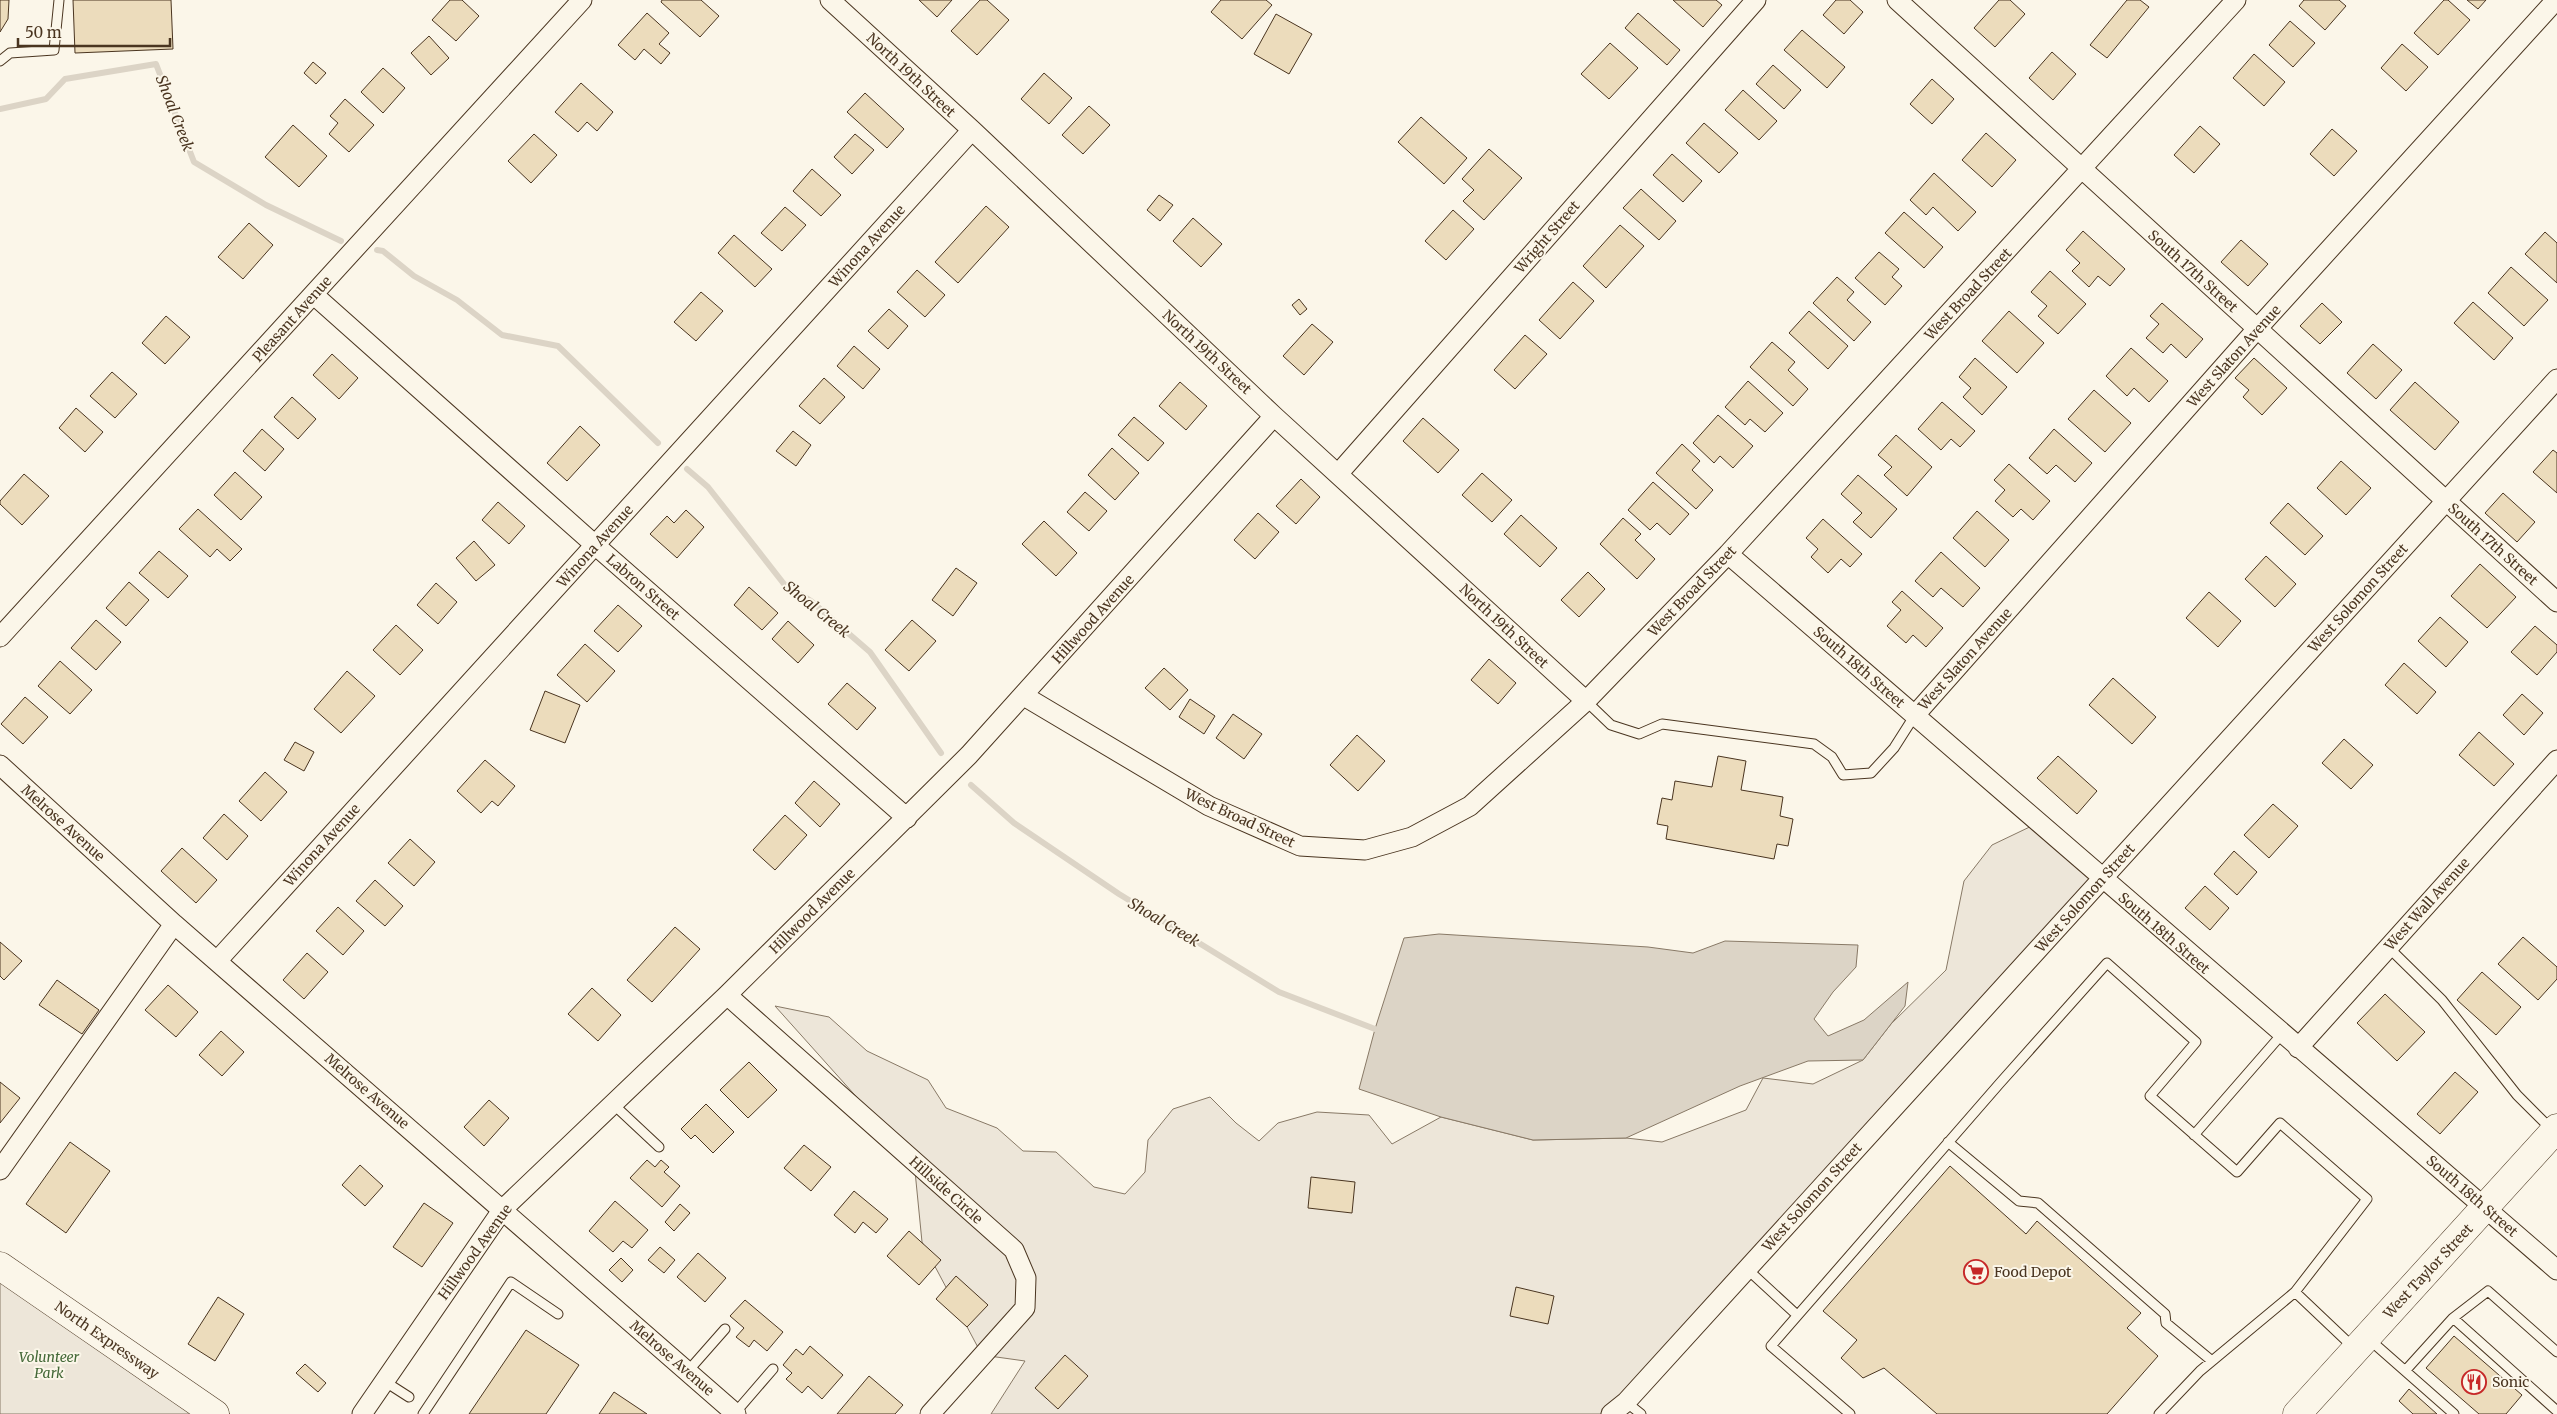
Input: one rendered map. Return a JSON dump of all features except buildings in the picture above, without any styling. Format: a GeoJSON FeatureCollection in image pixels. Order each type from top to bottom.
{"type":"FeatureCollection","features":[{"type":"Feature","properties":{"kind":"main road","name":"West Taylor Street"},"geometry":{"type":"LineString","coordinates":[[2297,1414],[2555,1130]]}},
{"type":"Feature","properties":{"kind":"main road","name":"North Expressway"},"geometry":{"type":"LineString","coordinates":[[0,1266],[214,1414]]}},
{"type":"Feature","properties":{"kind":"street","name":"Pleasant Avenue"},"geometry":{"type":"LineString","coordinates":[[0,638],[582,0]]}},
{"type":"Feature","properties":{"kind":"street","name":"North 19th Street"},"geometry":{"type":"LineString","coordinates":[[830,0],[972,130],[1274,416],[1586,701]]}},
{"type":"Feature","properties":{"kind":"street","name":"Wright Street"},"geometry":{"type":"LineString","coordinates":[[1338,474],[1756,0]]}},
{"type":"Feature","properties":{"kind":"street","name":"South 17th Street"},"geometry":{"type":"LineString","coordinates":[[1897,0],[2557,602]]}},
{"type":"Feature","properties":{"kind":"street","name":"West Broad Street"},"geometry":{"type":"LineString","coordinates":[[1024,696],[1218,810],[1300,846],[1365,850],[1412,837],[1470,806],[1586,701],[1728,554],[2236,0]]}},
{"type":"Feature","properties":{"kind":"street","name":"West Slaton Avenue"},"geometry":{"type":"LineString","coordinates":[[1915,715],[2257,329],[2556,0]]}},
{"type":"Feature","properties":{"kind":"street","name":"Winona Avenue"},"geometry":{"type":"LineString","coordinates":[[217,961],[972,130]]}},
{"type":"Feature","properties":{"kind":"street","name":"Labron Street"},"geometry":{"type":"LineString","coordinates":[[314,295],[595,545],[907,818]]}},
{"type":"Feature","properties":{"kind":"street","name":"West Solomon Street"},"geometry":{"type":"LineString","coordinates":[[1611,1414],[1626,1402],[2557,379]]}},
{"type":"Feature","properties":{"kind":"street","name":"Hillwood Avenue"},"geometry":{"type":"LineString","coordinates":[[362,1414],[480,1239],[503,1210],[727,995],[907,818],[1024,696],[1274,416]]}},
{"type":"Feature","properties":{"kind":"street","name":"South 18th Street"},"geometry":{"type":"LineString","coordinates":[[1728,554],[2557,1270]]}},
{"type":"Feature","properties":{"kind":"street","name":"West Wall Avenue"},"geometry":{"type":"LineString","coordinates":[[2298,1048],[2557,760]]}},
{"type":"Feature","properties":{"kind":"street","name":"Melrose Avenue"},"geometry":{"type":"LineString","coordinates":[[0,765],[174,924],[736,1414]]}},
{"type":"Feature","properties":{"kind":"street"},"geometry":{"type":"LineString","coordinates":[[0,1170],[174,924]]}},
{"type":"Feature","properties":{"kind":"street","name":"Hillside Circle"},"geometry":{"type":"LineString","coordinates":[[727,995],[1014,1250],[1026,1278],[1025,1308],[930,1414]]}},
{"type":"Feature","properties":{"kind":"lane"},"geometry":{"type":"LineString","coordinates":[[0,60],[10,54],[54,50],[59,0]]}},
{"type":"Feature","properties":{"kind":"lane"},"geometry":{"type":"LineString","coordinates":[[1586,701],[1611,725],[1639,734],[1662,724],[1814,744],[1832,757],[1842,775],[1871,773],[1894,748],[1915,715]]}},
{"type":"Feature","properties":{"kind":"lane"},"geometry":{"type":"LineString","coordinates":[[2388,947],[2442,1000],[2518,1095],[2555,1130]]}},
{"type":"Feature","properties":{"kind":"lane"},"geometry":{"type":"LineString","coordinates":[[1850,1414],[1771,1346],[1948,1142],[2108,963],[2196,1042],[2150,1096],[2237,1172],[2280,1123],[2367,1199],[2295,1292],[2212,1361],[2159,1414]]}},
{"type":"Feature","properties":{"kind":"lane"},"geometry":{"type":"LineString","coordinates":[[2194,1135],[2282,1034]]}},
{"type":"Feature","properties":{"kind":"lane"},"geometry":{"type":"LineString","coordinates":[[613,1104],[659,1147]]}},
{"type":"Feature","properties":{"kind":"lane"},"geometry":{"type":"LineString","coordinates":[[1948,1142],[2018,1201],[2038,1203],[2165,1314],[2166,1323],[2212,1361]]}},
{"type":"Feature","properties":{"kind":"lane"},"geometry":{"type":"LineString","coordinates":[[1747,1269],[1797,1315]]}},
{"type":"Feature","properties":{"kind":"lane"},"geometry":{"type":"LineString","coordinates":[[423,1414],[511,1282],[558,1314]]}},
{"type":"Feature","properties":{"kind":"lane"},"geometry":{"type":"LineString","coordinates":[[2405,1371],[2453,1318],[2488,1290],[2557,1352]]}},
{"type":"Feature","properties":{"kind":"lane"},"geometry":{"type":"LineString","coordinates":[[2295,1292],[2361,1344],[2405,1371],[2454,1414]]}},
{"type":"Feature","properties":{"kind":"lane"},"geometry":{"type":"LineString","coordinates":[[2453,1318],[2557,1411]]}},
{"type":"Feature","properties":{"kind":"lane"},"geometry":{"type":"LineString","coordinates":[[688,1372],[724,1329]]}},
{"type":"Feature","properties":{"kind":"lane"},"geometry":{"type":"LineString","coordinates":[[736,1414],[773,1369]]}},
{"type":"Feature","properties":{"kind":"lane"},"geometry":{"type":"LineString","coordinates":[[384,1381],[409,1396]]}},
{"type":"Feature","properties":{"kind":"lane"},"geometry":{"type":"LineString","coordinates":[[1626,1402],[1641,1414]]}},
{"type":"Feature","properties":{"kind":"green space"},"geometry":{"type":"Polygon","coordinates":[[[2038,823],[2102,879],[1611,1414],[991,1414],[1025,1361],[982,1355],[922,1242],[914,1161],[775,1006],[829,1017],[867,1051],[928,1080],[946,1108],[997,1128],[1023,1151],[1056,1152],[1094,1187],[1125,1194],[1145,1172],[1148,1140],[1173,1109],[1210,1097],[1236,1123],[1259,1141],[1278,1123],[1317,1112],[1369,1115],[1392,1144],[1441,1117],[1533,1140],[1626,1138],[1662,1142],[1746,1110],[1763,1078],[1813,1084],[1863,1060],[1891,1024],[1946,970],[1964,881],[1992,845],[2038,823]]]}},
{"type":"Feature","properties":{"kind":"green space","name":"Volunteer Park"},"geometry":{"type":"Polygon","coordinates":[[[0,1278],[230,1414],[0,1414],[0,1278]]]}},
{"type":"Feature","properties":{"kind":"shaded area"},"geometry":{"type":"Polygon","coordinates":[[[1439,934],[1648,947],[1693,953],[1725,941],[1858,945],[1856,967],[1833,992],[1814,1019],[1828,1036],[1864,1020],[1908,982],[1905,1006],[1863,1060],[1808,1061],[1740,1086],[1626,1138],[1533,1140],[1441,1117],[1359,1089],[1375,1029],[1404,938],[1439,934]]]}},
{"type":"Feature","properties":{"kind":"waterway","name":"Shoal Creek"},"geometry":{"type":"LineString","coordinates":[[0,109],[46,99],[65,79],[156,64],[194,162],[266,205],[341,241]]}},
{"type":"Feature","properties":{"kind":"waterway","name":"Shoal Creek"},"geometry":{"type":"LineString","coordinates":[[377,250],[383,251],[414,276],[457,300],[502,335],[558,346],[658,443]]}},
{"type":"Feature","properties":{"kind":"waterway","name":"Shoal Creek"},"geometry":{"type":"LineString","coordinates":[[687,469],[708,487],[784,584],[811,601],[870,652],[941,753]]}},
{"type":"Feature","properties":{"kind":"waterway","name":"Shoal Creek"},"geometry":{"type":"LineString","coordinates":[[971,785],[1014,823],[1119,894],[1279,992],[1375,1029]]}},
{"type":"Feature","properties":{"kind":"place","name":"Food Depot"},"geometry":{"type":"Point","coordinates":[1976,1272]}},
{"type":"Feature","properties":{"kind":"place","name":"Sonic"},"geometry":{"type":"Point","coordinates":[2474,1382]}}]}
